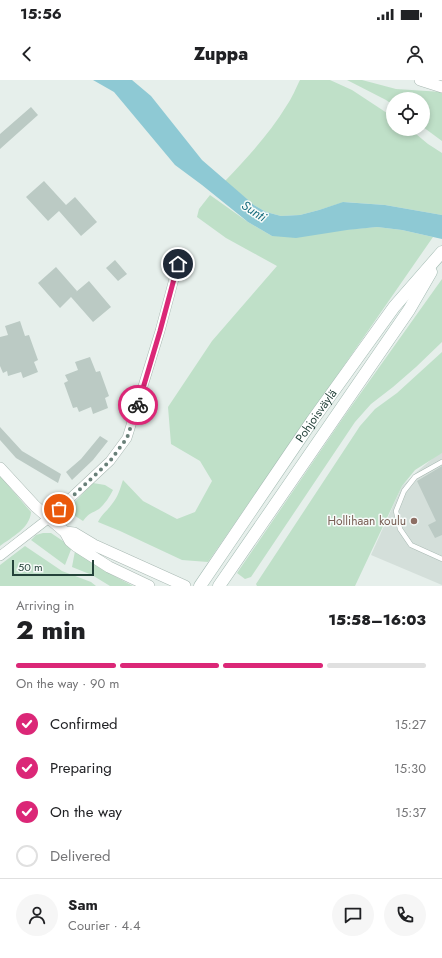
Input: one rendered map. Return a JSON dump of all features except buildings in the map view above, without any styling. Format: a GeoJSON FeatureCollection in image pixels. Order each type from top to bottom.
{"type":"FeatureCollection","features":[{"type":"Feature","properties":{"kind":"main road","name":"Pohjoisväylä"},"geometry":{"type":"LineString","coordinates":[[200,586],[312,421],[394,307],[442,253]]}},
{"type":"Feature","properties":{"kind":"main road","name":"Pohjoisväylä"},"geometry":{"type":"LineString","coordinates":[[219,586],[409,310],[442,253]]}},
{"type":"Feature","properties":{"kind":"street"},"geometry":{"type":"LineString","coordinates":[[420,80],[442,87]]}},
{"type":"Feature","properties":{"kind":"street"},"geometry":{"type":"LineString","coordinates":[[0,556],[49,518],[110,461],[127,438],[160,331],[178,264]]}},
{"type":"Feature","properties":{"kind":"street"},"geometry":{"type":"LineString","coordinates":[[0,468],[35,506],[65,532],[70,541],[109,567],[149,586]]}},
{"type":"Feature","properties":{"kind":"street"},"geometry":{"type":"LineString","coordinates":[[65,532],[74,533],[107,551],[185,586]]}},
{"type":"Feature","properties":{"kind":"lane"},"geometry":{"type":"LineString","coordinates":[[442,462],[415,477],[404,491],[396,511],[400,529],[411,545],[442,559]]}},
{"type":"Feature","properties":{"kind":"shaded area","name":"Hollihaan koulu"},"geometry":{"type":"Polygon","coordinates":[[[442,453],[442,585],[371,555],[402,486],[438,454],[442,453]]]}},
{"type":"Feature","properties":{"kind":"green space"},"geometry":{"type":"Polygon","coordinates":[[[300,80],[330,80],[352,90],[386,112],[386,136],[418,136],[442,153],[442,215],[385,205],[344,202],[300,215],[281,216],[266,212],[254,205],[225,181],[266,135],[292,96],[300,80]]]}},
{"type":"Feature","properties":{"kind":"green space"},"geometry":{"type":"Polygon","coordinates":[[[347,80],[362,80],[396,89],[442,92],[442,141],[430,132],[430,92],[386,92],[386,100],[347,80]]]}},
{"type":"Feature","properties":{"kind":"green space"},"geometry":{"type":"Polygon","coordinates":[[[210,195],[248,222],[272,236],[377,227],[402,230],[433,237],[208,562],[182,560],[98,522],[116,499],[123,480],[143,501],[177,519],[195,512],[212,481],[200,461],[171,444],[168,407],[212,341],[277,266],[226,238],[197,217],[199,209],[210,195]]]}},
{"type":"Feature","properties":{"kind":"green space"},"geometry":{"type":"Polygon","coordinates":[[[442,279],[442,342],[416,367],[371,404],[355,422],[251,577],[245,579],[237,573],[343,418],[442,279]]]}},
{"type":"Feature","properties":{"kind":"green space"},"geometry":{"type":"Polygon","coordinates":[[[442,352],[442,453],[415,470],[402,486],[355,586],[257,586],[256,584],[360,426],[375,409],[397,393],[442,352]]]}},
{"type":"Feature","properties":{"kind":"green space"},"geometry":{"type":"Polygon","coordinates":[[[0,476],[31,512],[30,518],[24,527],[15,536],[0,546],[0,476]]]}},
{"type":"Feature","properties":{"kind":"green space"},"geometry":{"type":"Polygon","coordinates":[[[93,483],[105,485],[113,490],[101,507],[83,521],[69,512],[69,508],[93,483]]]}},
{"type":"Feature","properties":{"kind":"green space"},"geometry":{"type":"Polygon","coordinates":[[[51,533],[72,547],[65,565],[31,540],[36,535],[51,533]]]}},
{"type":"Feature","properties":{"kind":"green space"},"geometry":{"type":"Polygon","coordinates":[[[25,546],[62,571],[91,582],[96,586],[0,586],[0,565],[25,546]]]}},
{"type":"Feature","properties":{"kind":"green space"},"geometry":{"type":"Polygon","coordinates":[[[75,551],[103,570],[133,586],[110,586],[92,575],[72,567],[75,551]]]}},
{"type":"Feature","properties":{"kind":"water","name":"Sunti"},"geometry":{"type":"Polygon","coordinates":[[[93,80],[132,80],[151,96],[202,160],[254,205],[266,212],[281,216],[300,215],[343,202],[385,205],[442,215],[442,239],[402,230],[377,227],[296,238],[272,236],[248,222],[175,165],[114,92],[93,80]]]}},
{"type":"Feature","properties":{"kind":"way so far"},"geometry":{"type":"LineString","coordinates":[[59,509],[110,461],[127,438],[138,405]]}},
{"type":"Feature","properties":{"kind":"place","name":"Hollihaan koulu"},"geometry":{"type":"Point","coordinates":[414,521]}},
{"type":"Feature","properties":{"kind":"route"},"geometry":{"type":"LineString","coordinates":[[138,405],[178,264]]}}]}
